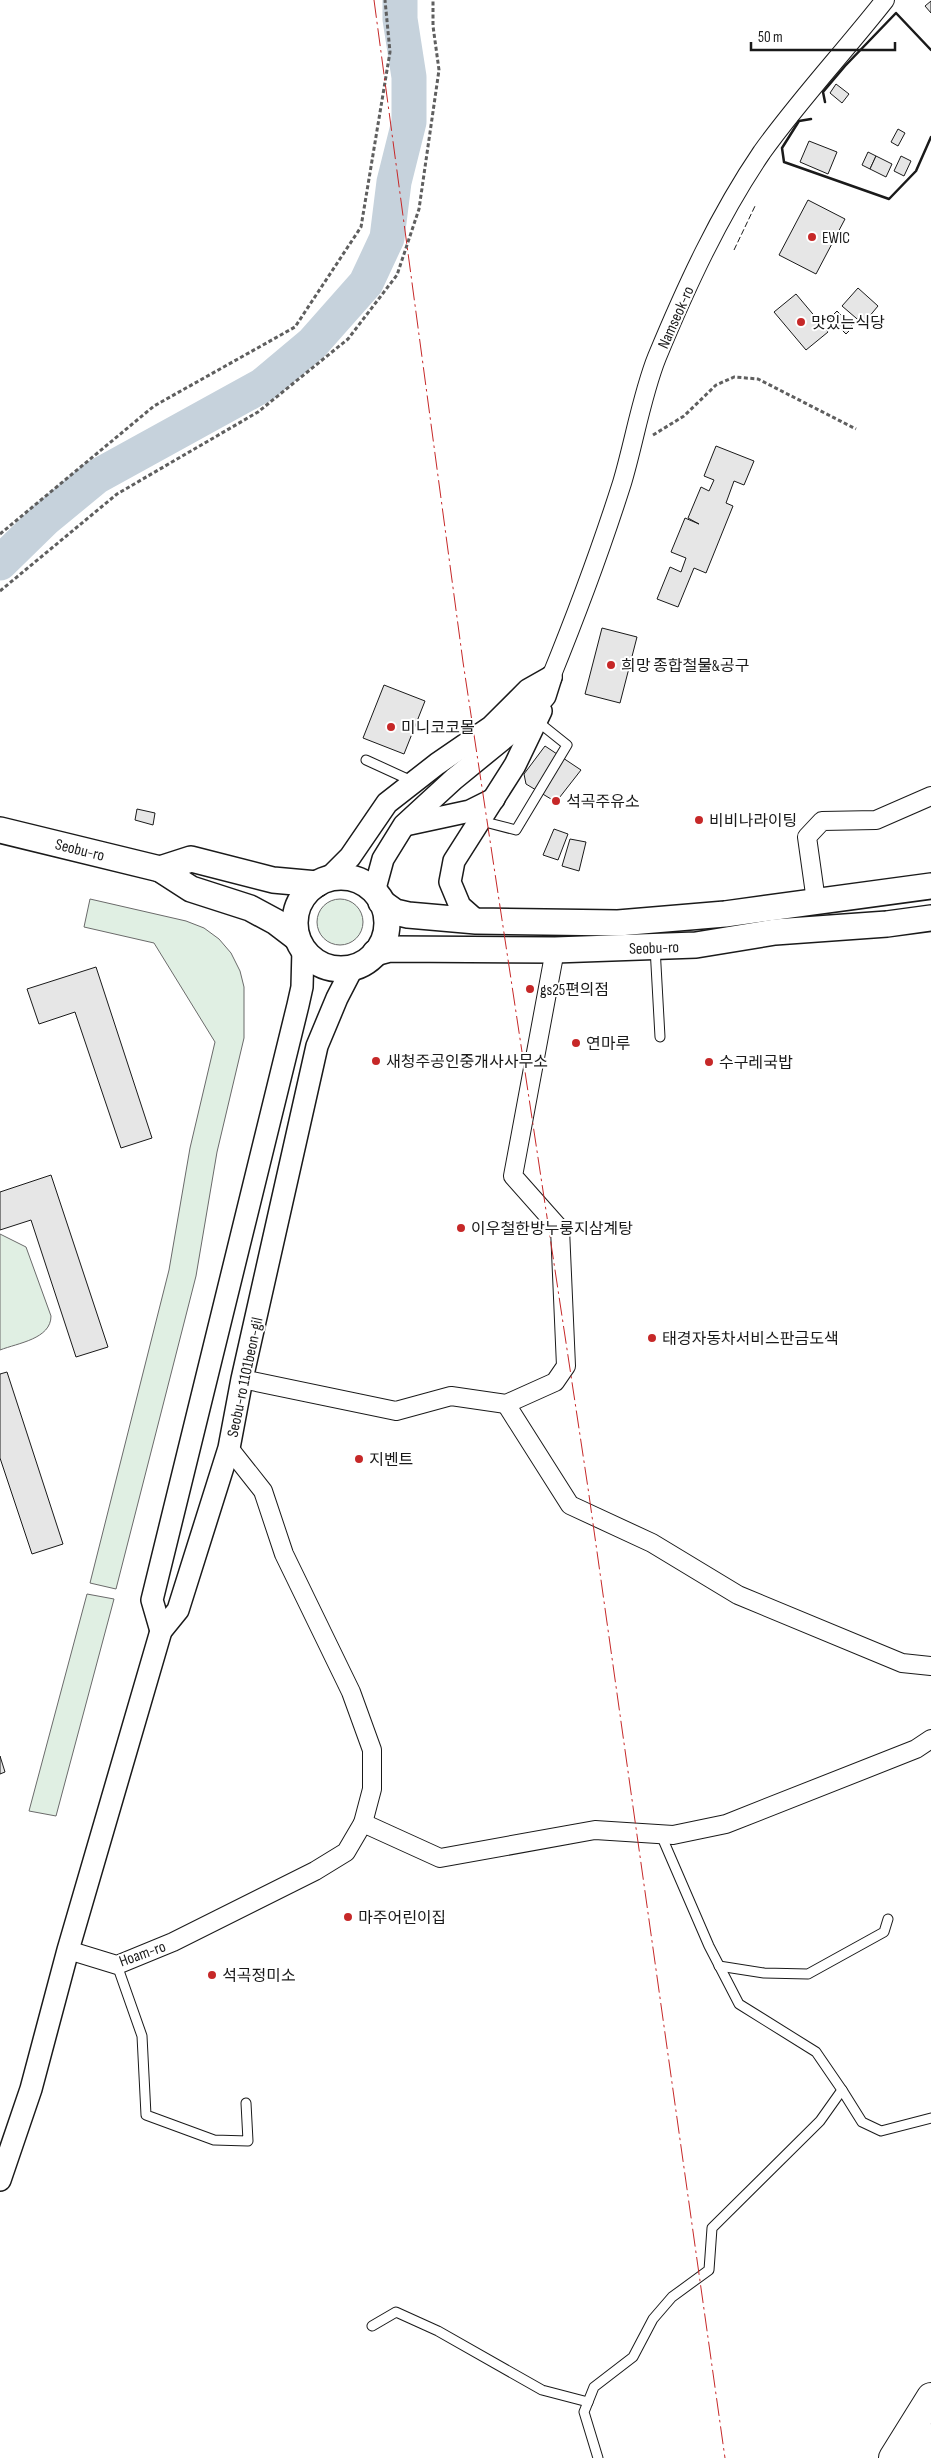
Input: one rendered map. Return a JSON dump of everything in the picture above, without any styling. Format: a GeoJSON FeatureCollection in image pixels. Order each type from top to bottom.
{"type":"FeatureCollection","features":[{"type":"Feature","properties":{"kind":"highway"},"geometry":{"type":"LineString","coordinates":[[893,2458],[931,2397]]}},
{"type":"Feature","properties":{"kind":"highway"},"geometry":{"type":"LineString","coordinates":[[921,2458],[931,2438]]}},
{"type":"Feature","properties":{"kind":"main road","name":"Seobu-ro"},"geometry":{"type":"LineString","coordinates":[[0,830],[160,869],[192,889],[250,908],[276,922],[300,943]]}},
{"type":"Feature","properties":{"kind":"main road"},"geometry":{"type":"LineString","coordinates":[[160,869],[192,859],[273,880],[323,882],[353,879],[378,897],[386,926],[384,938],[375,953],[370,959],[354,967],[334,969],[322,965],[300,943],[296,913],[300,902],[323,882]]}},
{"type":"Feature","properties":{"kind":"main road","name":"Seobu-ro"},"geometry":{"type":"LineString","coordinates":[[378,897],[395,912],[408,915],[477,921],[618,923],[725,914],[931,886]]}},
{"type":"Feature","properties":{"kind":"main road","name":"Seobu-ro"},"geometry":{"type":"LineString","coordinates":[[375,953],[390,949],[555,950],[696,945],[775,932],[887,924],[931,918]]}},
{"type":"Feature","properties":{"kind":"street","name":"Namseok-ro"},"geometry":{"type":"LineString","coordinates":[[548,687],[591,580],[632,449],[656,359],[680,304],[724,216],[761,154],[797,106],[885,0]]}},
{"type":"Feature","properties":{"kind":"street"},"geometry":{"type":"LineString","coordinates":[[477,921],[460,906],[450,882],[454,861],[515,765],[537,721],[548,687]]}},
{"type":"Feature","properties":{"kind":"street"},"geometry":{"type":"LineString","coordinates":[[323,882],[350,857],[387,803],[491,727],[528,690],[548,687]]}},
{"type":"Feature","properties":{"kind":"street"},"geometry":{"type":"LineString","coordinates":[[378,897],[383,859],[404,825],[454,779],[519,726],[548,687]]}},
{"type":"Feature","properties":{"kind":"street"},"geometry":{"type":"LineString","coordinates":[[816,901],[807,836],[822,821],[876,820],[931,796]]}},
{"type":"Feature","properties":{"kind":"street"},"geometry":{"type":"LineString","coordinates":[[404,825],[470,811],[494,799]]}},
{"type":"Feature","properties":{"kind":"street"},"geometry":{"type":"LineString","coordinates":[[161,1631],[152,1600],[298,1005],[302,986],[300,943]]}},
{"type":"Feature","properties":{"kind":"street"},"geometry":{"type":"LineString","coordinates":[[242,1378],[396,1411],[451,1396],[506,1404],[556,1382],[566,1366],[560,1229],[513,1176],[555,950]]}},
{"type":"Feature","properties":{"kind":"street","name":"Seobu-ro 1101beon-gil"},"geometry":{"type":"LineString","coordinates":[[346,1852],[363,1823],[372,1789],[372,1750],[351,1692],[284,1554],[264,1491],[229,1448],[242,1378],[317,1046],[354,967]]}},
{"type":"Feature","properties":{"kind":"street"},"geometry":{"type":"LineString","coordinates":[[506,1404],[570,1505],[652,1543],[738,1595],[902,1663],[931,1666]]}},
{"type":"Feature","properties":{"kind":"street"},"geometry":{"type":"LineString","coordinates":[[0,2180],[5,2149],[31,2088],[68,1950],[161,1631],[178,1610],[229,1448]]}},
{"type":"Feature","properties":{"kind":"street"},"geometry":{"type":"LineString","coordinates":[[363,1823],[440,1858],[595,1830],[673,1835],[726,1824],[916,1749],[931,1739]]}},
{"type":"Feature","properties":{"kind":"street","name":"Hoam-ro"},"geometry":{"type":"LineString","coordinates":[[68,1950],[117,1965],[199,1928],[315,1871],[346,1852]]}},
{"type":"Feature","properties":{"kind":"lane"},"geometry":{"type":"LineString","coordinates":[[481,821],[516,830],[567,745],[537,721]]}},
{"type":"Feature","properties":{"kind":"lane"},"geometry":{"type":"LineString","coordinates":[[366,760],[414,782]]}},
{"type":"Feature","properties":{"kind":"lane"},"geometry":{"type":"LineString","coordinates":[[655,947],[660,1037]]}},
{"type":"Feature","properties":{"kind":"lane"},"geometry":{"type":"LineString","coordinates":[[661,1835],[719,1966],[739,2004],[816,2052],[862,2122],[881,2131],[931,2118]]}},
{"type":"Feature","properties":{"kind":"lane"},"geometry":{"type":"LineString","coordinates":[[719,1966],[764,1973],[808,1974],[884,1932],[888,1919]]}},
{"type":"Feature","properties":{"kind":"lane"},"geometry":{"type":"LineString","coordinates":[[117,1965],[142,2036],[146,2115],[214,2140],[248,2141],[246,2103]]}},
{"type":"Feature","properties":{"kind":"lane"},"geometry":{"type":"LineString","coordinates":[[598,2458],[584,2412],[594,2387],[633,2357],[653,2318],[672,2297],[709,2270],[712,2228],[820,2121],[842,2090]]}},
{"type":"Feature","properties":{"kind":"lane"},"geometry":{"type":"LineString","coordinates":[[372,2326],[396,2312],[438,2331],[542,2390],[588,2402]]}},
{"type":"Feature","properties":{"kind":"path"},"geometry":{"type":"LineString","coordinates":[[0,534],[154,406],[295,327],[361,227],[390,52],[386,0]]}},
{"type":"Feature","properties":{"kind":"path"},"geometry":{"type":"LineString","coordinates":[[0,591],[117,494],[258,412],[348,339],[397,275],[419,209],[439,70],[433,26],[433,0]]}},
{"type":"Feature","properties":{"kind":"path"},"geometry":{"type":"LineString","coordinates":[[632,449],[684,416],[716,385],[734,377],[758,379],[856,429]]}},
{"type":"Feature","properties":{"kind":"green space"},"geometry":{"type":"Polygon","coordinates":[[[90,899],[186,921],[204,928],[219,939],[231,953],[240,971],[244,987],[244,1038],[217,1152],[196,1276],[116,1589],[90,1583],[169,1270],[190,1148],[215,1042],[154,943],[84,927],[90,899]]]}},
{"type":"Feature","properties":{"kind":"green space"},"geometry":{"type":"Polygon","coordinates":[[[340,899],[353,903],[359,909],[363,922],[359,935],[353,941],[340,945],[327,941],[321,935],[317,922],[321,909],[327,903],[340,899]]]}},
{"type":"Feature","properties":{"kind":"green space"},"geometry":{"type":"Polygon","coordinates":[[[0,1234],[26,1247],[51,1316],[50,1324],[40,1335],[0,1350],[0,1234]]]}},
{"type":"Feature","properties":{"kind":"green space"},"geometry":{"type":"Polygon","coordinates":[[[87,1594],[114,1599],[56,1816],[29,1811],[87,1594]]]}},
{"type":"Feature","properties":{"kind":"building"},"geometry":{"type":"Polygon","coordinates":[[[931,1],[931,13],[925,6],[931,1]]]}},
{"type":"Feature","properties":{"kind":"building"},"geometry":{"type":"Polygon","coordinates":[[[836,84],[849,94],[842,103],[830,93],[836,84]]]}},
{"type":"Feature","properties":{"kind":"building"},"geometry":{"type":"Polygon","coordinates":[[[898,129],[905,133],[898,146],[891,142],[898,129]]]}},
{"type":"Feature","properties":{"kind":"building"},"geometry":{"type":"Polygon","coordinates":[[[809,141],[837,152],[828,174],[800,162],[809,141]]]}},
{"type":"Feature","properties":{"kind":"building"},"geometry":{"type":"Polygon","coordinates":[[[868,152],[876,156],[870,169],[862,165],[868,152]]]}},
{"type":"Feature","properties":{"kind":"building"},"geometry":{"type":"Polygon","coordinates":[[[876,156],[892,164],[886,177],[870,169],[876,156]]]}},
{"type":"Feature","properties":{"kind":"building"},"geometry":{"type":"Polygon","coordinates":[[[901,156],[911,161],[904,176],[894,171],[901,156]]]}},
{"type":"Feature","properties":{"kind":"building","name":"EWIC"},"geometry":{"type":"Polygon","coordinates":[[[808,200],[845,219],[816,274],[779,255],[808,200]]]}},
{"type":"Feature","properties":{"kind":"building"},"geometry":{"type":"Polygon","coordinates":[[[858,288],[878,306],[863,324],[842,306],[858,288]]]}},
{"type":"Feature","properties":{"kind":"building","name":"맛있는식당"},"geometry":{"type":"Polygon","coordinates":[[[796,294],[828,332],[806,350],[774,312],[796,294]]]}},
{"type":"Feature","properties":{"kind":"building"},"geometry":{"type":"Polygon","coordinates":[[[837,311],[853,327],[846,334],[830,318],[837,311]]]}},
{"type":"Feature","properties":{"kind":"building"},"geometry":{"type":"Polygon","coordinates":[[[716,446],[754,461],[744,485],[734,481],[726,503],[733,506],[706,573],[694,568],[678,607],[657,599],[670,567],[681,572],[686,558],[671,552],[685,518],[699,524],[688,518],[701,487],[709,491],[714,480],[704,476],[716,446]]]}},
{"type":"Feature","properties":{"kind":"building","name":"희망 종합철물&공구"},"geometry":{"type":"Polygon","coordinates":[[[602,628],[637,637],[620,703],[585,694],[602,628]]]}},
{"type":"Feature","properties":{"kind":"building"},"geometry":{"type":"Polygon","coordinates":[[[384,685],[425,701],[404,754],[363,738],[384,685]]]}},
{"type":"Feature","properties":{"kind":"building"},"geometry":{"type":"Polygon","coordinates":[[[545,746],[581,770],[556,802],[526,784],[524,774],[545,746]]]}},
{"type":"Feature","properties":{"kind":"building"},"geometry":{"type":"Polygon","coordinates":[[[137,809],[155,813],[153,825],[135,820],[137,809]]]}},
{"type":"Feature","properties":{"kind":"building"},"geometry":{"type":"Polygon","coordinates":[[[554,829],[568,834],[558,860],[543,855],[554,829]]]}},
{"type":"Feature","properties":{"kind":"building"},"geometry":{"type":"Polygon","coordinates":[[[570,839],[586,842],[579,871],[562,866],[570,839]]]}},
{"type":"Feature","properties":{"kind":"building"},"geometry":{"type":"Polygon","coordinates":[[[96,967],[152,1138],[121,1148],[75,1012],[39,1024],[27,989],[96,967]]]}},
{"type":"Feature","properties":{"kind":"building"},"geometry":{"type":"Polygon","coordinates":[[[51,1175],[108,1347],[76,1357],[31,1220],[0,1230],[0,1192],[51,1175]]]}},
{"type":"Feature","properties":{"kind":"building"},"geometry":{"type":"Polygon","coordinates":[[[7,1372],[63,1544],[32,1554],[0,1458],[0,1374],[7,1372]]]}},
{"type":"Feature","properties":{"kind":"building"},"geometry":{"type":"Polygon","coordinates":[[[0,1756],[5,1772],[0,1774],[0,1756]]]}},
{"type":"Feature","properties":{"kind":"waterway"},"geometry":{"type":"LineString","coordinates":[[0,563],[45,519],[96,477],[263,385],[312,344],[366,283],[387,238],[394,182],[409,122],[409,77],[400,19],[400,0]]}},
{"type":"Feature","properties":{"kind":"fence"},"geometry":{"type":"LineString","coordinates":[[734,250],[756,204]]}},
{"type":"Feature","properties":{"kind":"wall"},"geometry":{"type":"LineString","coordinates":[[825,102],[823,92],[896,13],[931,50]]}},
{"type":"Feature","properties":{"kind":"wall"},"geometry":{"type":"LineString","coordinates":[[811,119],[799,121],[782,148],[784,162],[889,199],[916,171],[931,137]]}},
{"type":"Feature","properties":{"kind":"power"},"geometry":{"type":"LineString","coordinates":[[374,0],[463,662],[588,1488],[725,2458]]}},
{"type":"Feature","properties":{"kind":"place","name":"EWIC"},"geometry":{"type":"Point","coordinates":[812,237]}},
{"type":"Feature","properties":{"kind":"place","name":"맛있는식당"},"geometry":{"type":"Point","coordinates":[801,322]}},
{"type":"Feature","properties":{"kind":"place","name":"희망 종합철물&공구"},"geometry":{"type":"Point","coordinates":[611,665]}},
{"type":"Feature","properties":{"kind":"place","name":"미니코코몰"},"geometry":{"type":"Point","coordinates":[391,727]}},
{"type":"Feature","properties":{"kind":"place","name":"석곡주유소"},"geometry":{"type":"Point","coordinates":[556,801]}},
{"type":"Feature","properties":{"kind":"place","name":"비비나라이팅"},"geometry":{"type":"Point","coordinates":[699,820]}},
{"type":"Feature","properties":{"kind":"place","name":"gs25편의점"},"geometry":{"type":"Point","coordinates":[530,989]}},
{"type":"Feature","properties":{"kind":"place","name":"연마루"},"geometry":{"type":"Point","coordinates":[576,1043]}},
{"type":"Feature","properties":{"kind":"place","name":"새청주공인중개사사무소"},"geometry":{"type":"Point","coordinates":[376,1061]}},
{"type":"Feature","properties":{"kind":"place","name":"수구레국밥"},"geometry":{"type":"Point","coordinates":[709,1062]}},
{"type":"Feature","properties":{"kind":"place","name":"이우철한방누룽지삼계탕"},"geometry":{"type":"Point","coordinates":[461,1228]}},
{"type":"Feature","properties":{"kind":"place","name":"태경자동차서비스판금도색"},"geometry":{"type":"Point","coordinates":[652,1338]}},
{"type":"Feature","properties":{"kind":"place","name":"지벤트"},"geometry":{"type":"Point","coordinates":[359,1459]}},
{"type":"Feature","properties":{"kind":"place","name":"마주어린이집"},"geometry":{"type":"Point","coordinates":[348,1917]}},
{"type":"Feature","properties":{"kind":"place","name":"석곡정미소"},"geometry":{"type":"Point","coordinates":[212,1975]}}]}
